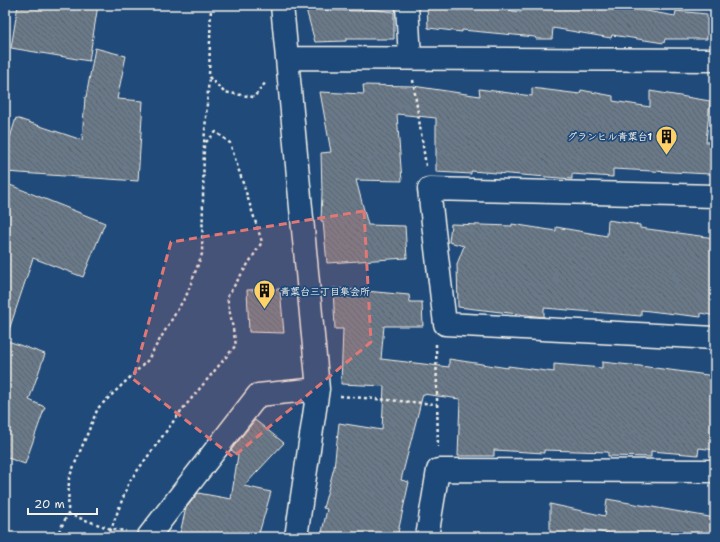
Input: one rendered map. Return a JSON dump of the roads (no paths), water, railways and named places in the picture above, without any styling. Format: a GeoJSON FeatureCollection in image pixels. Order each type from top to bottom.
{"type":"FeatureCollection","features":[{"type":"Feature","properties":{"kind":"street"},"geometry":{"type":"LineString","coordinates":[[282,5],[327,392],[296,537]]}},
{"type":"Feature","properties":{"kind":"street"},"geometry":{"type":"LineString","coordinates":[[407,5],[410,58]]}},
{"type":"Feature","properties":{"kind":"street"},"geometry":{"type":"LineString","coordinates":[[287,58],[715,60]]}},
{"type":"Feature","properties":{"kind":"street"},"geometry":{"type":"LineString","coordinates":[[715,196],[429,188],[445,324],[715,338]]}},
{"type":"Feature","properties":{"kind":"street"},"geometry":{"type":"LineString","coordinates":[[149,535],[258,395],[327,392]]}},
{"type":"Feature","properties":{"kind":"street"},"geometry":{"type":"LineString","coordinates":[[428,537],[438,470],[715,471]]}},
{"type":"Feature","properties":{"kind":"place","name":"グランヒル青葉台1"},"geometry":{"type":"Point","coordinates":[667,156]}},
{"type":"Feature","properties":{"kind":"place","name":"青葉台三丁目集会所"},"geometry":{"type":"Point","coordinates":[265,310]}}]}
